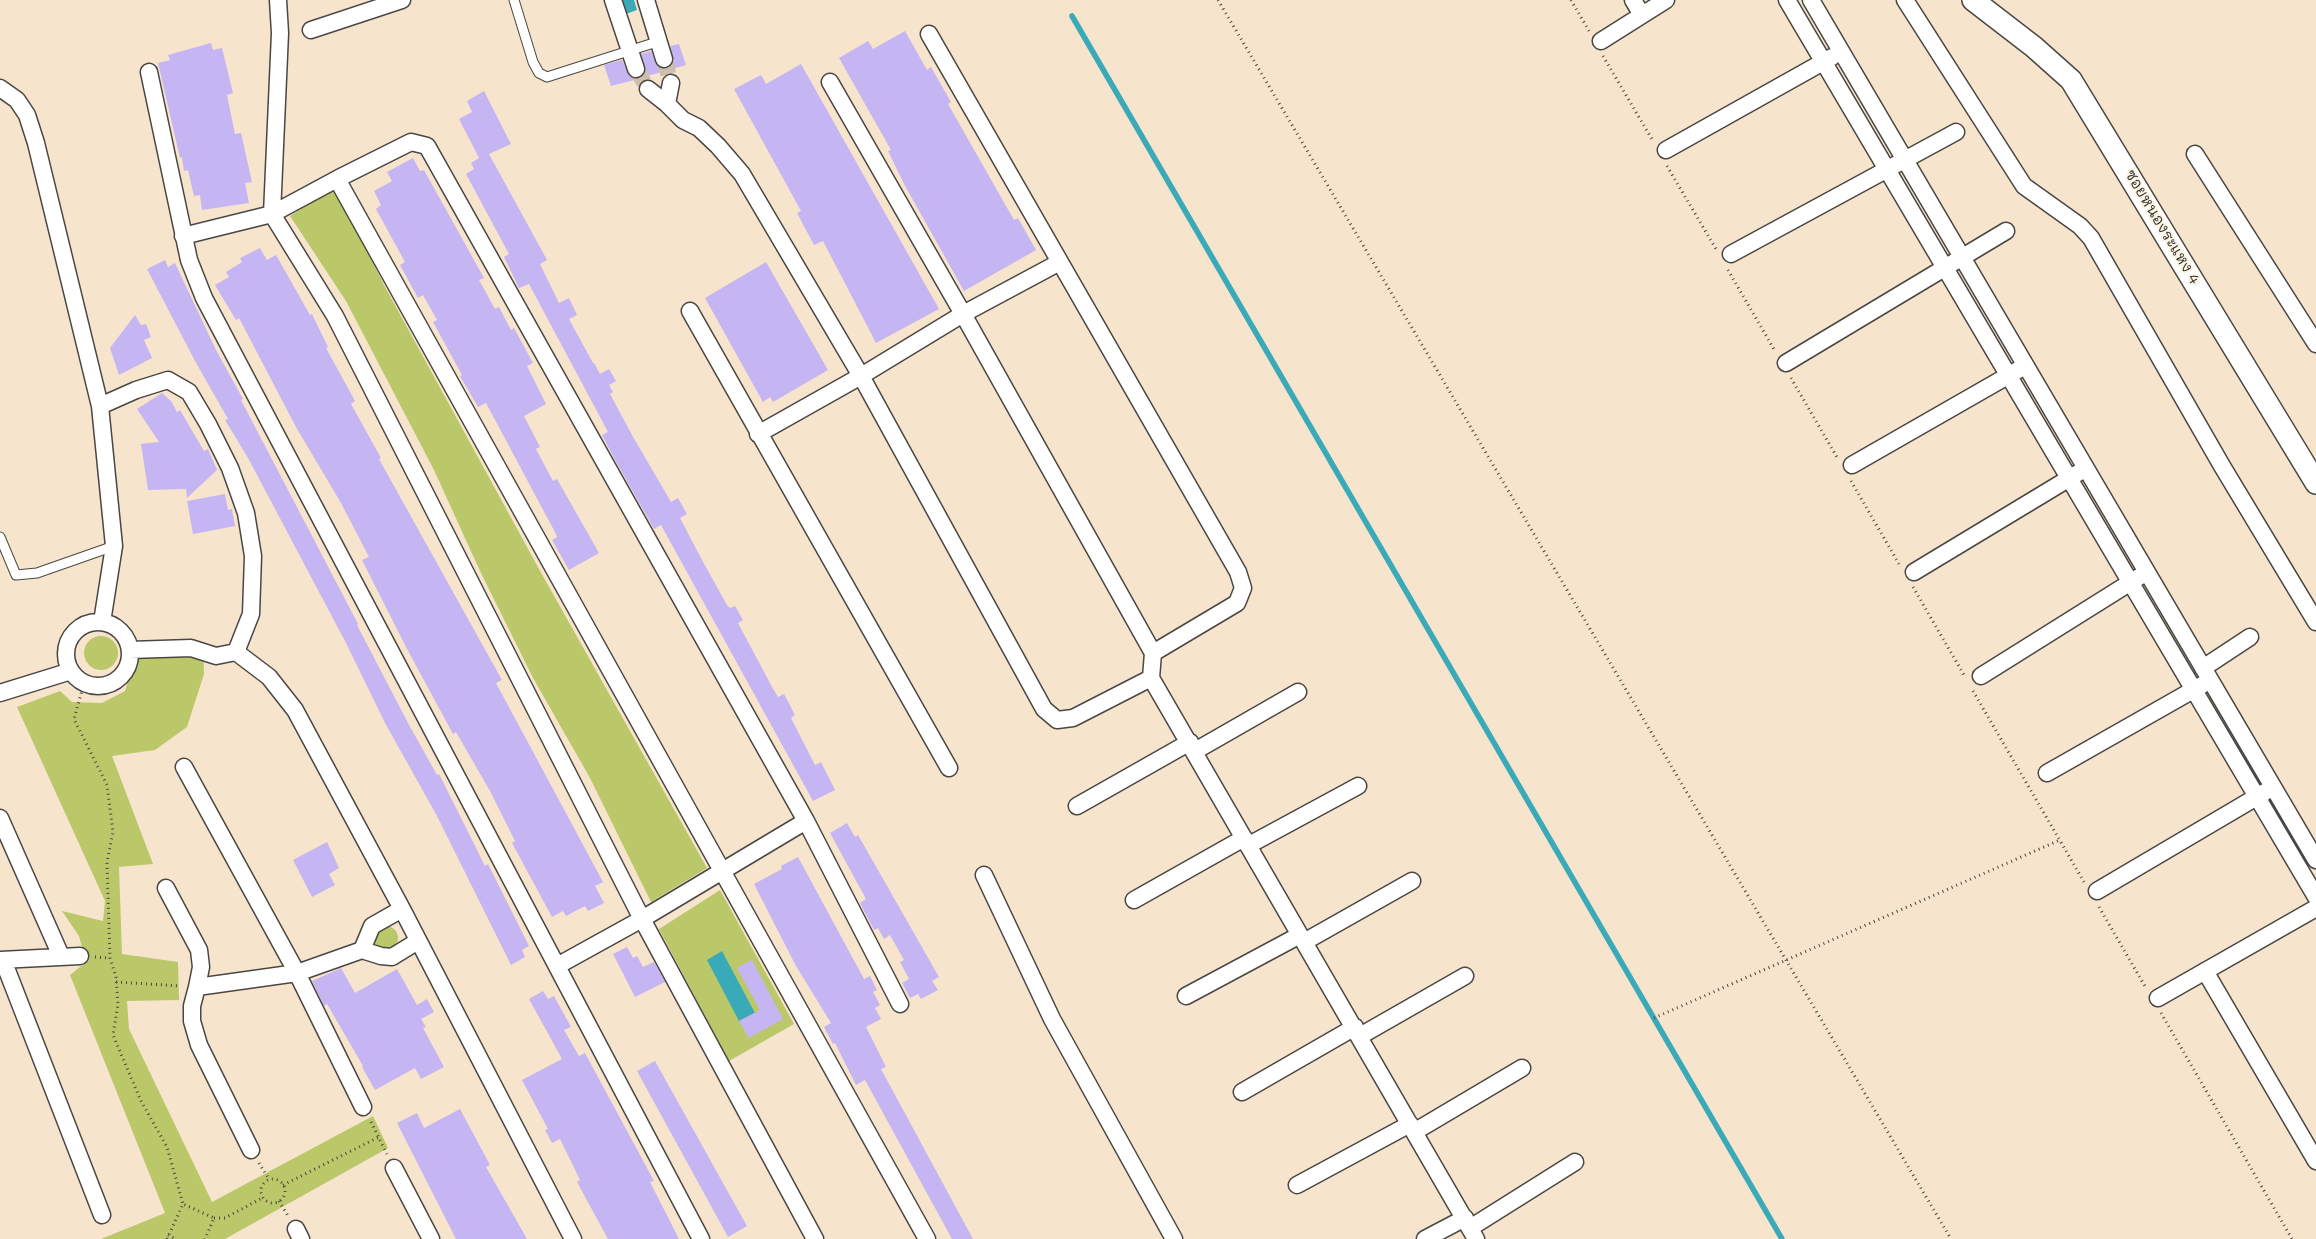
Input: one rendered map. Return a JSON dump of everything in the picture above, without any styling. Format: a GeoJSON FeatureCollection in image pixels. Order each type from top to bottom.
{"type":"FeatureCollection","features":[{"type":"Feature","properties":{"kind":"street"},"geometry":{"type":"LineString","coordinates":[[278,0],[280,33],[272,214],[335,316],[642,920],[815,1239]]}},
{"type":"Feature","properties":{"kind":"street"},"geometry":{"type":"LineString","coordinates":[[311,30],[402,0]]}},
{"type":"Feature","properties":{"kind":"street"},"geometry":{"type":"LineString","coordinates":[[613,0],[636,69]]}},
{"type":"Feature","properties":{"kind":"street"},"geometry":{"type":"LineString","coordinates":[[646,0],[664,59]]}},
{"type":"Feature","properties":{"kind":"street"},"geometry":{"type":"LineString","coordinates":[[1633,0],[1642,15]]}},
{"type":"Feature","properties":{"kind":"street"},"geometry":{"type":"LineString","coordinates":[[1597,42],[1666,0]]}},
{"type":"Feature","properties":{"kind":"street"},"geometry":{"type":"LineString","coordinates":[[1787,0],[2316,897]]}},
{"type":"Feature","properties":{"kind":"street"},"geometry":{"type":"LineString","coordinates":[[1811,0],[2316,860]]}},
{"type":"Feature","properties":{"kind":"street"},"geometry":{"type":"LineString","coordinates":[[1905,0],[2024,186],[2080,226],[2091,238],[2222,466],[2316,622]]}},
{"type":"Feature","properties":{"kind":"street","name":"ซอยหนองระแหง 4"},"geometry":{"type":"LineString","coordinates":[[1974,0],[2034,47],[2070,80],[2316,483]]}},
{"type":"Feature","properties":{"kind":"street"},"geometry":{"type":"LineString","coordinates":[[930,34],[1238,572],[1243,588],[1237,603],[1152,653]]}},
{"type":"Feature","properties":{"kind":"street"},"geometry":{"type":"LineString","coordinates":[[1662,153],[1824,63],[1841,50]]}},
{"type":"Feature","properties":{"kind":"street"},"geometry":{"type":"LineString","coordinates":[[149,72],[183,236],[189,260],[204,298],[701,1239]]}},
{"type":"Feature","properties":{"kind":"street"},"geometry":{"type":"LineString","coordinates":[[830,82],[963,314],[1152,653],[1152,678],[1470,1228]]}},
{"type":"Feature","properties":{"kind":"street"},"geometry":{"type":"LineString","coordinates":[[667,104],[670,83]]}},
{"type":"Feature","properties":{"kind":"street"},"geometry":{"type":"LineString","coordinates":[[0,88],[17,100],[27,115],[36,143],[100,406],[114,546],[102,622]]}},
{"type":"Feature","properties":{"kind":"street"},"geometry":{"type":"LineString","coordinates":[[648,89],[683,120],[699,128],[732,160],[861,376],[1044,710],[1057,720],[1072,718],[1152,678]]}},
{"type":"Feature","properties":{"kind":"street"},"geometry":{"type":"LineString","coordinates":[[1726,259],[1904,158],[1956,132]]}},
{"type":"Feature","properties":{"kind":"street"},"geometry":{"type":"LineString","coordinates":[[183,236],[272,214],[411,142],[427,146],[806,821],[900,1004]]}},
{"type":"Feature","properties":{"kind":"street"},"geometry":{"type":"LineString","coordinates":[[2195,154],[2316,344]]}},
{"type":"Feature","properties":{"kind":"street"},"geometry":{"type":"LineString","coordinates":[[337,179],[927,1239]]}},
{"type":"Feature","properties":{"kind":"street"},"geometry":{"type":"LineString","coordinates":[[1784,364],[2006,231]]}},
{"type":"Feature","properties":{"kind":"street"},"geometry":{"type":"LineString","coordinates":[[758,434],[861,376],[963,314],[1060,262]]}},
{"type":"Feature","properties":{"kind":"street"},"geometry":{"type":"LineString","coordinates":[[690,311],[948,768]]}},
{"type":"Feature","properties":{"kind":"street"},"geometry":{"type":"LineString","coordinates":[[1848,469],[2026,366]]}},
{"type":"Feature","properties":{"kind":"street"},"geometry":{"type":"LineString","coordinates":[[100,406],[136,390],[168,380],[189,392],[208,424],[230,468],[246,513],[253,556],[251,614],[236,652]]}},
{"type":"Feature","properties":{"kind":"street"},"geometry":{"type":"LineString","coordinates":[[1908,574],[2086,468]]}},
{"type":"Feature","properties":{"kind":"street"},"geometry":{"type":"LineString","coordinates":[[1972,680],[2147,572]]}},
{"type":"Feature","properties":{"kind":"street"},"geometry":{"type":"LineString","coordinates":[[92,622],[102,622],[112,625],[127,639],[130,660],[126,671],[118,679],[109,684],[98,686],[84,683],[71,671],[67,662],[66,651],[69,641],[82,626],[92,622]]}},
{"type":"Feature","properties":{"kind":"street"},"geometry":{"type":"LineString","coordinates":[[2047,773],[2194,690],[2207,674],[2250,637]]}},
{"type":"Feature","properties":{"kind":"street"},"geometry":{"type":"LineString","coordinates":[[130,650],[191,648],[216,656],[236,652],[270,677],[295,710],[402,909],[483,1069],[573,1239]]}},
{"type":"Feature","properties":{"kind":"street"},"geometry":{"type":"LineString","coordinates":[[0,693],[71,671]]}},
{"type":"Feature","properties":{"kind":"street"},"geometry":{"type":"LineString","coordinates":[[1077,806],[1298,692]]}},
{"type":"Feature","properties":{"kind":"street"},"geometry":{"type":"LineString","coordinates":[[184,768],[296,973],[363,1107]]}},
{"type":"Feature","properties":{"kind":"street"},"geometry":{"type":"LineString","coordinates":[[1134,900],[1358,786]]}},
{"type":"Feature","properties":{"kind":"street"},"geometry":{"type":"LineString","coordinates":[[2092,891],[2257,797],[2272,786]]}},
{"type":"Feature","properties":{"kind":"street"},"geometry":{"type":"LineString","coordinates":[[0,818],[61,956]]}},
{"type":"Feature","properties":{"kind":"street"},"geometry":{"type":"LineString","coordinates":[[557,966],[642,920],[806,821]]}},
{"type":"Feature","properties":{"kind":"street"},"geometry":{"type":"LineString","coordinates":[[984,875],[1052,1019],[1174,1239]]}},
{"type":"Feature","properties":{"kind":"street"},"geometry":{"type":"LineString","coordinates":[[1186,996],[1412,880]]}},
{"type":"Feature","properties":{"kind":"street"},"geometry":{"type":"LineString","coordinates":[[166,888],[199,950],[200,967],[192,1006],[192,1021],[198,1045],[251,1150]]}},
{"type":"Feature","properties":{"kind":"street"},"geometry":{"type":"LineString","coordinates":[[2155,1000],[2316,908]]}},
{"type":"Feature","properties":{"kind":"street"},"geometry":{"type":"LineString","coordinates":[[362,950],[372,926],[402,909]]}},
{"type":"Feature","properties":{"kind":"street"},"geometry":{"type":"LineString","coordinates":[[196,988],[296,973],[362,950],[381,956],[392,957],[418,941]]}},
{"type":"Feature","properties":{"kind":"street"},"geometry":{"type":"LineString","coordinates":[[80,956],[2,960],[102,1215]]}},
{"type":"Feature","properties":{"kind":"street"},"geometry":{"type":"LineString","coordinates":[[2205,971],[2316,1161]]}},
{"type":"Feature","properties":{"kind":"street"},"geometry":{"type":"LineString","coordinates":[[1242,1092],[1465,976]]}},
{"type":"Feature","properties":{"kind":"street"},"geometry":{"type":"LineString","coordinates":[[1298,1185],[1412,1128],[1522,1068]]}},
{"type":"Feature","properties":{"kind":"street"},"geometry":{"type":"LineString","coordinates":[[1425,1239],[1470,1228],[1575,1162]]}},
{"type":"Feature","properties":{"kind":"street"},"geometry":{"type":"LineString","coordinates":[[394,1168],[431,1239]]}},
{"type":"Feature","properties":{"kind":"lane"},"geometry":{"type":"LineString","coordinates":[[514,0],[533,62],[539,73],[547,77],[660,42]]}},
{"type":"Feature","properties":{"kind":"lane"},"geometry":{"type":"LineString","coordinates":[[0,537],[16,575],[37,573],[114,546]]}},
{"type":"Feature","properties":{"kind":"path"},"geometry":{"type":"LineString","coordinates":[[1218,0],[1951,1239]]}},
{"type":"Feature","properties":{"kind":"path"},"geometry":{"type":"LineString","coordinates":[[1571,0],[1726,259],[1784,364],[1972,680],[2060,840],[2092,891],[2292,1239]]}},
{"type":"Feature","properties":{"kind":"path"},"geometry":{"type":"LineString","coordinates":[[84,683],[74,719],[107,785],[113,832],[107,862],[110,958],[116,982],[118,1004],[114,1035],[141,1102],[167,1148],[183,1204],[167,1237],[176,1239]]}},
{"type":"Feature","properties":{"kind":"path"},"geometry":{"type":"LineString","coordinates":[[1654,1018],[2060,840]]}},
{"type":"Feature","properties":{"kind":"path"},"geometry":{"type":"LineString","coordinates":[[116,982],[196,988]]}},
{"type":"Feature","properties":{"kind":"path"},"geometry":{"type":"LineString","coordinates":[[363,1107],[394,1168]]}},
{"type":"Feature","properties":{"kind":"path"},"geometry":{"type":"LineString","coordinates":[[283,1185],[379,1137]]}},
{"type":"Feature","properties":{"kind":"path"},"geometry":{"type":"LineString","coordinates":[[277,1180],[283,1185],[284,1196],[279,1201],[268,1201],[263,1196],[261,1188],[266,1181],[277,1180]]}},
{"type":"Feature","properties":{"kind":"path"},"geometry":{"type":"LineString","coordinates":[[183,1204],[214,1218],[225,1218],[262,1198]]}},
{"type":"Feature","properties":{"kind":"path"},"geometry":{"type":"LineString","coordinates":[[205,1239],[214,1218]]}},
{"type":"Feature","properties":{"kind":"green space"},"geometry":{"type":"Polygon","coordinates":[[[336,187],[384,285],[539,569],[707,868],[651,902],[590,778],[533,678],[480,571],[434,470],[346,301],[290,216],[336,187]]]}},
{"type":"Feature","properties":{"kind":"green space"},"geometry":{"type":"Polygon","coordinates":[[[101,636],[108,637],[113,641],[117,646],[117,660],[113,665],[108,669],[101,670],[94,669],[89,665],[85,660],[84,653],[85,646],[89,641],[94,637],[101,636]]]}},
{"type":"Feature","properties":{"kind":"green space"},"geometry":{"type":"Polygon","coordinates":[[[203,644],[204,674],[187,727],[155,750],[112,756],[153,864],[119,867],[122,954],[178,962],[179,1000],[127,1001],[129,1029],[212,1202],[373,1116],[388,1148],[225,1239],[101,1239],[165,1213],[70,975],[86,962],[79,936],[62,911],[103,921],[105,901],[17,707],[60,691],[72,702],[102,703],[125,691],[139,645],[203,644]]]}},
{"type":"Feature","properties":{"kind":"green space"},"geometry":{"type":"Polygon","coordinates":[[[720,890],[794,1024],[729,1061],[659,929],[720,890]]]}},
{"type":"Feature","properties":{"kind":"green space"},"geometry":{"type":"Polygon","coordinates":[[[386,926],[395,929],[398,938],[395,947],[386,950],[377,947],[374,938],[377,929],[386,926]]]}},
{"type":"Feature","properties":{"kind":"water"},"geometry":{"type":"Polygon","coordinates":[[[622,0],[634,0],[637,10],[626,14],[622,0]]]}},
{"type":"Feature","properties":{"kind":"water"},"geometry":{"type":"Polygon","coordinates":[[[722,951],[755,1013],[739,1021],[707,960],[722,951]]]}},
{"type":"Feature","properties":{"kind":"building"},"geometry":{"type":"Polygon","coordinates":[[[905,31],[927,70],[931,67],[951,102],[948,104],[1014,220],[1018,218],[1036,250],[964,291],[904,184],[888,151],[891,150],[839,58],[868,41],[873,49],[905,31]]]}},
{"type":"Feature","properties":{"kind":"building"},"geometry":{"type":"Polygon","coordinates":[[[211,43],[213,50],[222,48],[233,93],[227,95],[235,134],[241,133],[252,182],[245,183],[249,203],[202,210],[200,195],[194,196],[188,170],[184,171],[182,157],[180,158],[158,63],[170,60],[168,55],[211,43]]]}},
{"type":"Feature","properties":{"kind":"building"},"geometry":{"type":"Polygon","coordinates":[[[679,44],[686,65],[640,78],[646,71],[641,54],[651,51],[657,66],[666,69],[674,61],[670,46],[679,44]]]}},
{"type":"Feature","properties":{"kind":"building"},"geometry":{"type":"Polygon","coordinates":[[[622,60],[629,76],[638,79],[611,86],[604,65],[622,60]]]}},
{"type":"Feature","properties":{"kind":"building"},"geometry":{"type":"Polygon","coordinates":[[[801,64],[939,309],[876,343],[823,241],[814,245],[797,213],[801,211],[734,89],[761,75],[766,84],[801,64]]]}},
{"type":"Feature","properties":{"kind":"building"},"geometry":{"type":"Polygon","coordinates":[[[484,91],[511,144],[489,154],[547,260],[540,264],[559,303],[569,298],[577,315],[569,319],[600,374],[609,369],[616,381],[609,385],[613,392],[610,394],[671,502],[678,498],[687,514],[680,518],[702,560],[727,605],[730,608],[735,606],[743,620],[738,623],[772,687],[778,697],[784,694],[795,715],[791,718],[815,765],[821,762],[835,790],[813,801],[661,525],[654,529],[615,460],[602,435],[608,432],[529,284],[519,288],[504,257],[509,254],[466,174],[474,169],[471,163],[479,158],[459,119],[472,112],[467,101],[484,91]]]}},
{"type":"Feature","properties":{"kind":"building"},"geometry":{"type":"Polygon","coordinates":[[[413,158],[420,171],[424,170],[484,278],[479,280],[495,309],[499,307],[511,330],[514,328],[533,363],[527,366],[546,404],[524,416],[540,447],[536,449],[553,481],[557,479],[599,553],[569,570],[552,540],[557,537],[556,534],[486,403],[478,407],[460,376],[462,375],[433,322],[437,320],[423,295],[418,298],[400,265],[405,262],[376,209],[381,205],[374,191],[392,181],[387,172],[413,158]]]}},
{"type":"Feature","properties":{"kind":"building"},"geometry":{"type":"Polygon","coordinates":[[[260,248],[267,260],[276,255],[310,315],[312,314],[328,347],[326,348],[355,401],[351,404],[381,458],[379,459],[502,680],[496,683],[603,882],[595,886],[604,903],[588,911],[585,906],[566,916],[563,911],[552,917],[512,843],[515,841],[490,791],[456,732],[453,734],[406,647],[362,560],[369,557],[341,503],[296,427],[239,318],[236,320],[215,285],[229,277],[226,272],[242,262],[240,258],[260,248]]]}},
{"type":"Feature","properties":{"kind":"building"},"geometry":{"type":"Polygon","coordinates":[[[165,260],[168,267],[175,263],[216,350],[243,399],[241,400],[357,625],[408,723],[437,775],[439,774],[485,866],[488,864],[529,946],[522,950],[525,957],[511,965],[437,816],[385,723],[346,643],[248,458],[225,420],[228,419],[147,269],[165,260]]]}},
{"type":"Feature","properties":{"kind":"building"},"geometry":{"type":"Polygon","coordinates":[[[766,262],[828,370],[773,402],[770,397],[763,402],[705,298],[766,262]]]}},
{"type":"Feature","properties":{"kind":"building"},"geometry":{"type":"Polygon","coordinates":[[[135,315],[141,325],[146,324],[151,337],[144,340],[152,358],[119,375],[110,348],[135,315]]]}},
{"type":"Feature","properties":{"kind":"building"},"geometry":{"type":"Polygon","coordinates":[[[162,393],[171,401],[177,412],[180,410],[204,451],[208,449],[217,470],[187,498],[186,489],[148,490],[141,444],[159,442],[137,409],[162,393]]]}},
{"type":"Feature","properties":{"kind":"building"},"geometry":{"type":"Polygon","coordinates":[[[225,494],[228,510],[232,509],[235,526],[193,534],[187,501],[225,494]]]}},
{"type":"Feature","properties":{"kind":"building"},"geometry":{"type":"Polygon","coordinates":[[[847,823],[855,837],[858,835],[939,977],[932,981],[938,990],[921,999],[918,994],[910,998],[902,983],[909,979],[900,962],[904,960],[890,935],[884,939],[878,928],[874,930],[860,903],[866,899],[830,833],[847,823]]]}},
{"type":"Feature","properties":{"kind":"building"},"geometry":{"type":"Polygon","coordinates":[[[327,842],[339,868],[329,874],[335,885],[312,897],[293,860],[327,842]]]}},
{"type":"Feature","properties":{"kind":"building"},"geometry":{"type":"Polygon","coordinates":[[[798,857],[864,979],[870,976],[877,990],[873,992],[880,1005],[875,1008],[881,1019],[866,1027],[886,1067],[881,1069],[973,1239],[952,1239],[865,1080],[856,1085],[835,1043],[833,1044],[824,1027],[831,1023],[796,966],[754,884],[782,869],[781,866],[798,857]]]}},
{"type":"Feature","properties":{"kind":"building"},"geometry":{"type":"Polygon","coordinates":[[[627,947],[633,958],[637,956],[643,967],[654,962],[665,982],[635,997],[613,954],[627,947]]]}},
{"type":"Feature","properties":{"kind":"building"},"geometry":{"type":"Polygon","coordinates":[[[752,960],[783,1019],[749,1038],[739,1021],[760,1010],[737,968],[752,960]]]}},
{"type":"Feature","properties":{"kind":"building"},"geometry":{"type":"Polygon","coordinates":[[[341,968],[355,993],[397,969],[417,1005],[427,999],[434,1012],[421,1019],[426,1027],[423,1028],[444,1067],[421,1079],[415,1068],[375,1090],[327,1004],[324,1006],[312,981],[341,968]]]}},
{"type":"Feature","properties":{"kind":"building"},"geometry":{"type":"Polygon","coordinates":[[[543,991],[548,999],[554,996],[571,1027],[564,1030],[579,1056],[585,1053],[654,1181],[650,1182],[679,1239],[608,1239],[577,1182],[580,1180],[560,1139],[552,1143],[545,1130],[548,1129],[522,1080],[562,1059],[529,999],[543,991]]]}},
{"type":"Feature","properties":{"kind":"building"},"geometry":{"type":"Polygon","coordinates":[[[655,1061],[747,1226],[728,1237],[637,1071],[655,1061]]]}},
{"type":"Feature","properties":{"kind":"building"},"geometry":{"type":"Polygon","coordinates":[[[460,1109],[490,1165],[486,1167],[527,1239],[456,1239],[397,1123],[417,1113],[424,1128],[460,1109]]]}},
{"type":"Feature","properties":{"kind":"waterway"},"geometry":{"type":"LineString","coordinates":[[1072,16],[1782,1239]]}},
{"type":"Feature","properties":{"kind":"tunnel"},"geometry":{"type":"LineString","coordinates":[[664,59],[671,83]]}},
{"type":"Feature","properties":{"kind":"tunnel"},"geometry":{"type":"LineString","coordinates":[[636,69],[648,89]]}}]}
